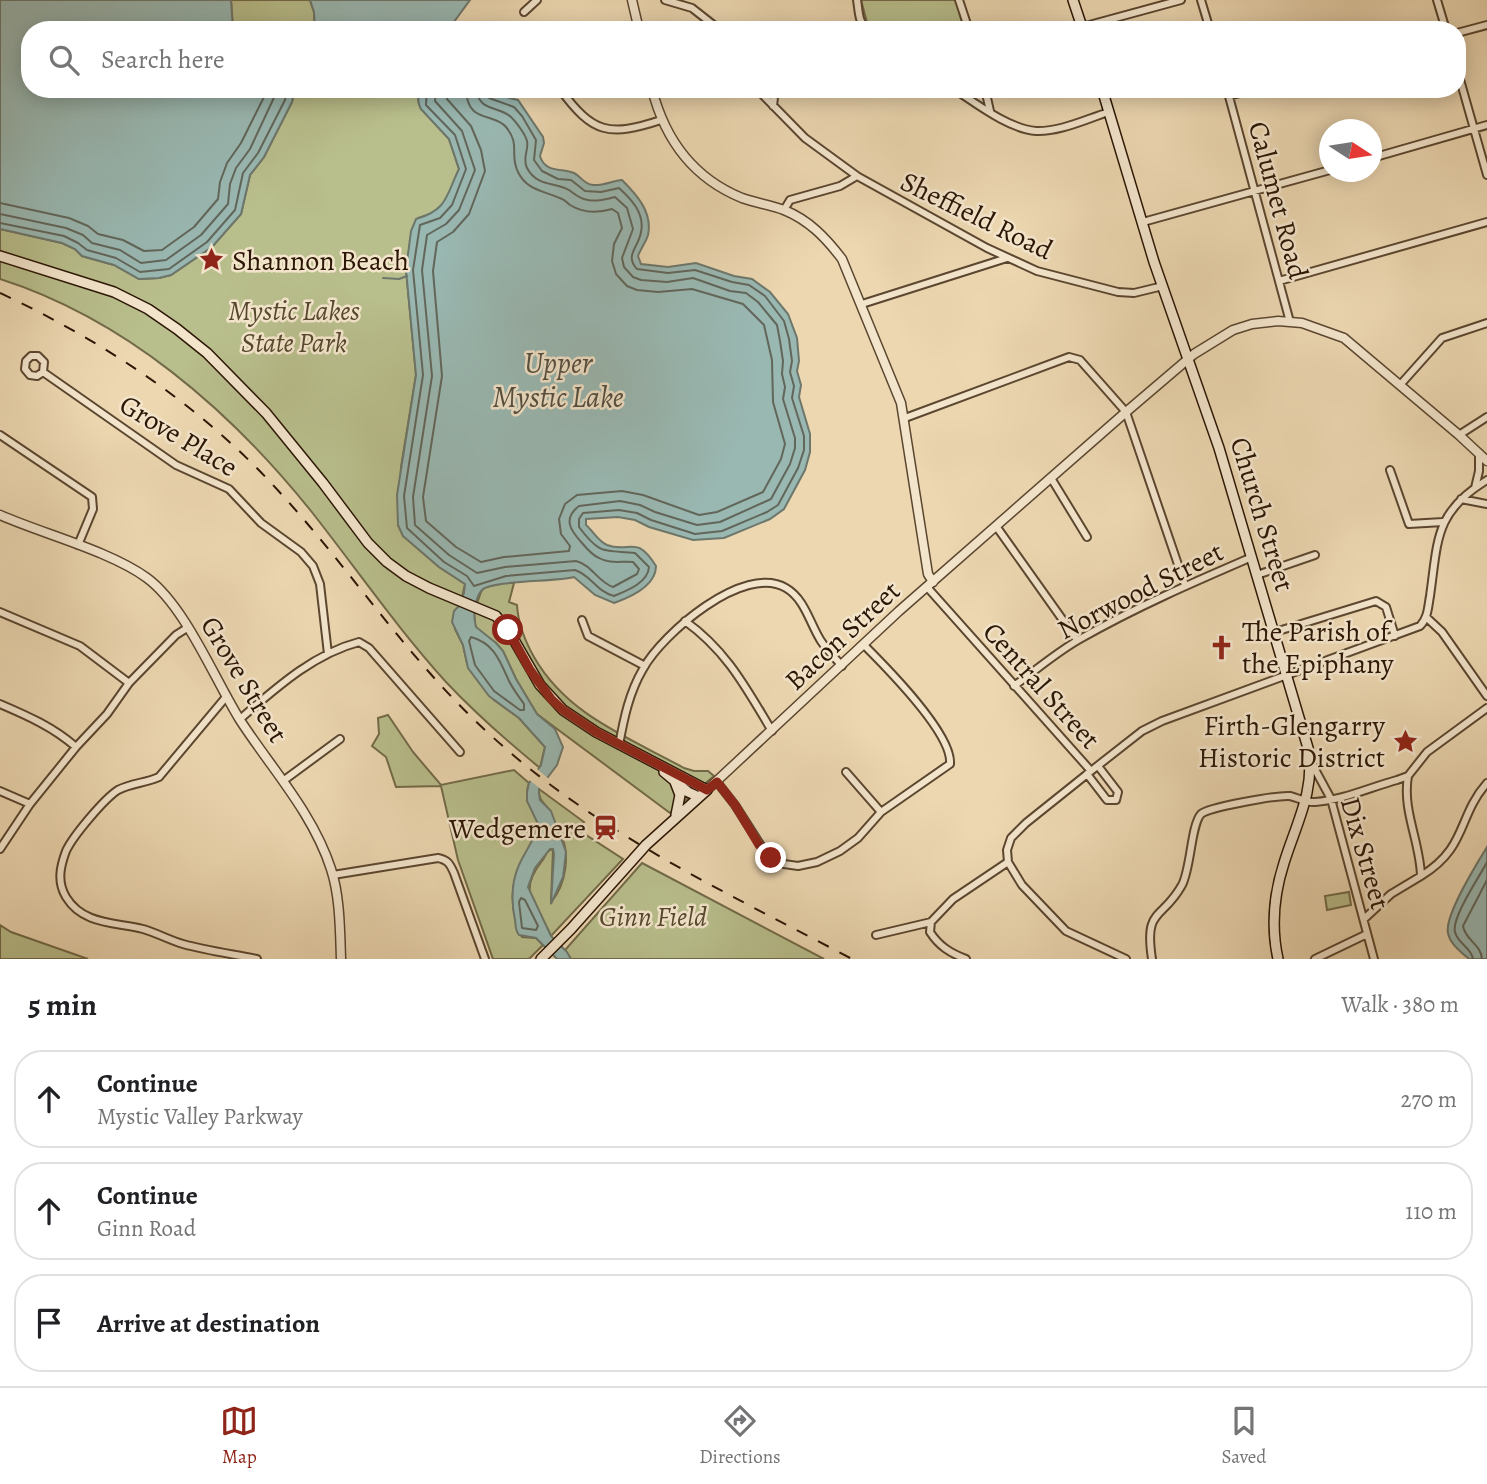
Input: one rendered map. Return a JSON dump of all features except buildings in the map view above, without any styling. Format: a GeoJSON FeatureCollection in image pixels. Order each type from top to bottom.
{"type":"FeatureCollection","features":[{"type":"Feature","properties":{"kind":"main road"},"geometry":{"type":"LineString","coordinates":[[1073,0],[1080,21]]}},
{"type":"Feature","properties":{"kind":"main road","name":"Church Street"},"geometry":{"type":"LineString","coordinates":[[1105,98],[1163,286],[1207,409],[1275,632],[1310,761],[1310,782],[1305,802],[1278,887],[1274,932],[1278,959]]}},
{"type":"Feature","properties":{"kind":"main road"},"geometry":{"type":"LineString","coordinates":[[0,256],[114,292],[148,309],[177,329],[207,353],[266,413],[377,553],[415,581],[496,616],[507,627],[530,670],[551,699],[581,723],[707,790]]}},
{"type":"Feature","properties":{"kind":"main road"},"geometry":{"type":"LineString","coordinates":[[655,764],[699,797]]}},
{"type":"Feature","properties":{"kind":"main road"},"geometry":{"type":"LineString","coordinates":[[673,819],[680,799],[674,780]]}},
{"type":"Feature","properties":{"kind":"main road","name":"Bacon Street"},"geometry":{"type":"LineString","coordinates":[[543,957],[641,850],[707,790]]}},
{"type":"Feature","properties":{"kind":"street"},"geometry":{"type":"LineString","coordinates":[[524,12],[537,0]]}},
{"type":"Feature","properties":{"kind":"street"},"geometry":{"type":"LineString","coordinates":[[632,0],[637,21]]}},
{"type":"Feature","properties":{"kind":"street"},"geometry":{"type":"LineString","coordinates":[[665,0],[692,8],[709,21]]}},
{"type":"Feature","properties":{"kind":"street"},"geometry":{"type":"LineString","coordinates":[[857,0],[861,21]]}},
{"type":"Feature","properties":{"kind":"street"},"geometry":{"type":"LineString","coordinates":[[959,0],[965,21]]}},
{"type":"Feature","properties":{"kind":"street"},"geometry":{"type":"LineString","coordinates":[[1109,21],[1181,0]]}},
{"type":"Feature","properties":{"kind":"street"},"geometry":{"type":"LineString","coordinates":[[1201,0],[1207,21]]}},
{"type":"Feature","properties":{"kind":"street"},"geometry":{"type":"LineString","coordinates":[[1437,0],[1443,21]]}},
{"type":"Feature","properties":{"kind":"street"},"geometry":{"type":"LineString","coordinates":[[1466,31],[1487,25]]}},
{"type":"Feature","properties":{"kind":"street"},"geometry":{"type":"LineString","coordinates":[[566,98],[573,107],[598,127],[623,130],[661,120]]}},
{"type":"Feature","properties":{"kind":"street"},"geometry":{"type":"LineString","coordinates":[[655,98],[661,120],[682,153],[701,174],[743,198],[784,210],[812,226],[827,240],[850,273],[905,418],[930,584]]}},
{"type":"Feature","properties":{"kind":"street","name":"Sheffield Road"},"geometry":{"type":"LineString","coordinates":[[765,98],[805,138],[857,176],[1022,266],[1118,292],[1134,293],[1163,286]]}},
{"type":"Feature","properties":{"kind":"street"},"geometry":{"type":"LineString","coordinates":[[773,106],[774,98]]}},
{"type":"Feature","properties":{"kind":"street"},"geometry":{"type":"LineString","coordinates":[[969,98],[1019,127],[1037,131],[1059,128],[1109,112]]}},
{"type":"Feature","properties":{"kind":"street"},"geometry":{"type":"LineString","coordinates":[[987,98],[990,111]]}},
{"type":"Feature","properties":{"kind":"street","name":"Calumet Road"},"geometry":{"type":"LineString","coordinates":[[1229,98],[1290,322]]}},
{"type":"Feature","properties":{"kind":"street"},"geometry":{"type":"LineString","coordinates":[[1465,98],[1487,175]]}},
{"type":"Feature","properties":{"kind":"street"},"geometry":{"type":"LineString","coordinates":[[1382,155],[1487,125]]}},
{"type":"Feature","properties":{"kind":"street"},"geometry":{"type":"LineString","coordinates":[[1143,222],[1319,173]]}},
{"type":"Feature","properties":{"kind":"street"},"geometry":{"type":"LineString","coordinates":[[784,210],[790,200],[840,186],[857,176]]}},
{"type":"Feature","properties":{"kind":"street"},"geometry":{"type":"LineString","coordinates":[[1279,281],[1487,222]]}},
{"type":"Feature","properties":{"kind":"street"},"geometry":{"type":"LineString","coordinates":[[862,304],[1007,258]]}},
{"type":"Feature","properties":{"kind":"street","name":"Bacon Street"},"geometry":{"type":"LineString","coordinates":[[707,790],[930,584],[1126,412],[1188,358],[1233,330],[1252,324],[1290,322],[1311,325],[1344,338],[1487,461]]}},
{"type":"Feature","properties":{"kind":"street"},"geometry":{"type":"LineString","coordinates":[[1400,385],[1442,338],[1487,323]]}},
{"type":"Feature","properties":{"kind":"street"},"geometry":{"type":"LineString","coordinates":[[905,418],[1069,357],[1080,360],[1126,412],[1185,585]]}},
{"type":"Feature","properties":{"kind":"street","name":"Grove Place"},"geometry":{"type":"LineString","coordinates":[[43,372],[176,465],[229,489],[261,523],[301,552],[313,566],[320,584],[328,654]]}},
{"type":"Feature","properties":{"kind":"street"},"geometry":{"type":"LineString","coordinates":[[1459,435],[1487,418]]}},
{"type":"Feature","properties":{"kind":"street"},"geometry":{"type":"LineString","coordinates":[[0,435],[92,497],[93,509],[78,545]]}},
{"type":"Feature","properties":{"kind":"street"},"geometry":{"type":"LineString","coordinates":[[1475,488],[1479,453]]}},
{"type":"Feature","properties":{"kind":"street"},"geometry":{"type":"LineString","coordinates":[[1390,470],[1409,524],[1443,522]]}},
{"type":"Feature","properties":{"kind":"street"},"geometry":{"type":"LineString","coordinates":[[1051,478],[1087,537]]}},
{"type":"Feature","properties":{"kind":"street"},"geometry":{"type":"LineString","coordinates":[[1487,480],[1461,499],[1443,522],[1438,537],[1426,617],[1442,632],[1487,696]]}},
{"type":"Feature","properties":{"kind":"street"},"geometry":{"type":"LineString","coordinates":[[1461,499],[1487,504]]}},
{"type":"Feature","properties":{"kind":"street","name":"Grove Street"},"geometry":{"type":"LineString","coordinates":[[0,515],[78,545],[144,576],[169,600],[226,697],[314,832],[333,875],[341,959]]}},
{"type":"Feature","properties":{"kind":"street"},"geometry":{"type":"LineString","coordinates":[[996,526],[1077,640]]}},
{"type":"Feature","properties":{"kind":"street"},"geometry":{"type":"LineString","coordinates":[[1257,575],[1315,555]]}},
{"type":"Feature","properties":{"kind":"street","name":"Norwood Street"},"geometry":{"type":"LineString","coordinates":[[1014,686],[1077,640],[1185,585],[1252,557]]}},
{"type":"Feature","properties":{"kind":"street"},"geometry":{"type":"LineString","coordinates":[[619,745],[634,686],[665,640],[685,621],[714,602],[748,586],[758,583],[779,585],[795,595],[822,641],[842,666]]}},
{"type":"Feature","properties":{"kind":"street","name":"Central Street"},"geometry":{"type":"LineString","coordinates":[[930,584],[1089,773],[1142,731],[1162,720],[1395,636],[1420,626],[1426,617]]}},
{"type":"Feature","properties":{"kind":"street"},"geometry":{"type":"LineString","coordinates":[[1275,632],[1376,601],[1386,607],[1395,636]]}},
{"type":"Feature","properties":{"kind":"street"},"geometry":{"type":"LineString","coordinates":[[0,612],[80,646],[130,683]]}},
{"type":"Feature","properties":{"kind":"street"},"geometry":{"type":"LineString","coordinates":[[582,620],[588,636],[645,666]]}},
{"type":"Feature","properties":{"kind":"street"},"geometry":{"type":"LineString","coordinates":[[685,621],[709,639],[727,658],[772,731]]}},
{"type":"Feature","properties":{"kind":"street"},"geometry":{"type":"LineString","coordinates":[[0,849],[30,804],[130,683],[176,635],[187,628]]}},
{"type":"Feature","properties":{"kind":"street"},"geometry":{"type":"LineString","coordinates":[[240,719],[284,682],[328,654],[357,642],[364,644],[460,752]]}},
{"type":"Feature","properties":{"kind":"street"},"geometry":{"type":"LineString","coordinates":[[717,782],[735,805],[762,849],[775,861],[784,864],[807,864],[840,851],[858,838],[881,812],[947,766],[950,758],[939,735],[917,702],[898,678],[864,645]]}},
{"type":"Feature","properties":{"kind":"street"},"geometry":{"type":"LineString","coordinates":[[226,697],[159,777],[118,790],[108,800],[69,845],[60,865],[60,877],[63,891],[73,908],[97,920],[142,929],[183,944],[256,959]]}},
{"type":"Feature","properties":{"kind":"street"},"geometry":{"type":"LineString","coordinates":[[0,704],[40,721],[76,747]]}},
{"type":"Feature","properties":{"kind":"street"},"geometry":{"type":"LineString","coordinates":[[1152,959],[1150,928],[1154,917],[1184,881],[1197,822],[1202,814],[1209,809],[1225,805],[1285,796],[1305,802],[1331,799],[1408,776],[1427,752],[1487,708]]}},
{"type":"Feature","properties":{"kind":"street"},"geometry":{"type":"LineString","coordinates":[[283,781],[340,739]]}},
{"type":"Feature","properties":{"kind":"street","name":"Dix Street"},"geometry":{"type":"LineString","coordinates":[[1310,761],[1331,799],[1374,959]]}},
{"type":"Feature","properties":{"kind":"street"},"geometry":{"type":"LineString","coordinates":[[1098,766],[1118,792],[1116,800],[1107,800],[1089,773],[1026,822],[1011,838],[1007,850],[1008,862],[1022,885],[1066,931],[1126,959]]}},
{"type":"Feature","properties":{"kind":"street"},"geometry":{"type":"LineString","coordinates":[[846,772],[881,812]]}},
{"type":"Feature","properties":{"kind":"street"},"geometry":{"type":"LineString","coordinates":[[1408,776],[1408,813],[1418,848],[1421,876]]}},
{"type":"Feature","properties":{"kind":"street"},"geometry":{"type":"LineString","coordinates":[[1364,919],[1391,894],[1442,861],[1455,845],[1475,799],[1487,783]]}},
{"type":"Feature","properties":{"kind":"street"},"geometry":{"type":"LineString","coordinates":[[0,791],[30,804]]}},
{"type":"Feature","properties":{"kind":"street"},"geometry":{"type":"LineString","coordinates":[[333,875],[444,859],[454,873],[485,959]]}},
{"type":"Feature","properties":{"kind":"street"},"geometry":{"type":"LineString","coordinates":[[876,935],[931,922],[953,899],[1008,862]]}},
{"type":"Feature","properties":{"kind":"street"},"geometry":{"type":"LineString","coordinates":[[931,922],[930,932],[936,940],[950,953],[966,959]]}},
{"type":"Feature","properties":{"kind":"street"},"geometry":{"type":"LineString","coordinates":[[1315,959],[1367,934]]}},
{"type":"Feature","properties":{"kind":"green space"},"geometry":{"type":"Polygon","coordinates":[[[231,0],[310,0],[314,21],[232,21],[231,0]]]}},
{"type":"Feature","properties":{"kind":"green space"},"geometry":{"type":"Polygon","coordinates":[[[861,0],[956,0],[962,21],[867,21],[861,0]]]}},
{"type":"Feature","properties":{"kind":"green space","name":"Mystic Lakes State Park"},"geometry":{"type":"Polygon","coordinates":[[[293,98],[418,98],[421,109],[449,139],[459,169],[447,200],[437,212],[418,218],[406,270],[416,375],[401,467],[398,525],[403,536],[439,567],[465,584],[455,629],[463,645],[467,663],[494,700],[519,718],[545,747],[540,768],[468,705],[446,682],[280,474],[210,404],[132,343],[90,318],[46,296],[0,279],[0,229],[62,243],[82,256],[114,265],[139,279],[171,275],[212,247],[241,214],[250,175],[264,157],[293,98]]]}},
{"type":"Feature","properties":{"kind":"green space"},"geometry":{"type":"Polygon","coordinates":[[[514,583],[509,602],[517,605],[520,625],[534,657],[563,694],[600,723],[621,735],[684,768],[708,771],[714,776],[670,813],[537,714],[503,651],[479,632],[475,625],[474,612],[483,588],[514,583]]]}},
{"type":"Feature","properties":{"kind":"green space"},"geometry":{"type":"Polygon","coordinates":[[[388,715],[413,752],[441,785],[514,770],[529,783],[528,800],[537,818],[538,828],[516,875],[513,905],[522,937],[536,938],[543,945],[529,959],[493,959],[458,860],[441,786],[396,787],[386,757],[372,746],[379,734],[378,718],[388,715]]]}},
{"type":"Feature","properties":{"kind":"green space"},"geometry":{"type":"Polygon","coordinates":[[[539,789],[584,822],[577,829],[623,859],[551,936],[532,898],[530,882],[547,852],[553,849],[551,902],[560,887],[566,859],[560,833],[553,823],[552,814],[541,800],[539,789]]]}},
{"type":"Feature","properties":{"kind":"green space","name":"Ginn Field"},"geometry":{"type":"Polygon","coordinates":[[[642,863],[824,959],[571,959],[565,950],[642,863]]]}},
{"type":"Feature","properties":{"kind":"green space"},"geometry":{"type":"Polygon","coordinates":[[[1349,892],[1351,905],[1327,910],[1325,896],[1349,892]]]}},
{"type":"Feature","properties":{"kind":"green space"},"geometry":{"type":"Polygon","coordinates":[[[0,925],[11,932],[88,959],[0,959],[0,925]]]}},
{"type":"Feature","properties":{"kind":"water"},"geometry":{"type":"Polygon","coordinates":[[[0,0],[231,0],[232,21],[21,21],[21,98],[293,98],[264,157],[250,175],[241,214],[212,247],[171,275],[139,279],[114,265],[82,256],[62,243],[0,229],[0,0]]]}},
{"type":"Feature","properties":{"kind":"water"},"geometry":{"type":"Polygon","coordinates":[[[310,0],[470,0],[455,21],[314,21],[310,0]]]}},
{"type":"Feature","properties":{"kind":"water","name":"Upper Mystic Lake"},"geometry":{"type":"Polygon","coordinates":[[[418,98],[518,100],[543,137],[540,156],[546,165],[574,173],[590,184],[600,185],[622,180],[638,197],[646,211],[649,227],[638,256],[641,264],[668,267],[696,263],[752,279],[770,292],[788,314],[797,338],[797,371],[801,385],[799,397],[810,434],[810,452],[805,470],[784,509],[770,519],[724,538],[693,540],[635,520],[618,517],[586,519],[586,525],[607,545],[637,547],[649,556],[656,566],[647,585],[635,594],[614,603],[595,595],[574,577],[498,584],[482,590],[477,598],[474,613],[476,627],[503,651],[537,714],[555,729],[563,747],[557,765],[539,789],[539,794],[540,800],[551,811],[566,852],[563,877],[551,904],[554,854],[553,849],[550,849],[535,868],[528,887],[551,936],[571,959],[557,959],[536,938],[519,935],[513,906],[512,892],[516,872],[538,824],[527,801],[527,792],[529,783],[541,765],[545,747],[519,718],[489,696],[468,668],[463,645],[452,622],[465,584],[439,567],[403,536],[398,525],[397,495],[416,375],[406,270],[411,231],[416,219],[434,211],[445,200],[459,169],[449,139],[421,109],[418,98]]]}},
{"type":"Feature","properties":{"kind":"water"},"geometry":{"type":"Polygon","coordinates":[[[1487,847],[1487,959],[1469,959],[1451,941],[1448,925],[1462,890],[1487,847]]]}},
{"type":"Feature","properties":{"kind":"pier"},"geometry":{"type":"Polygon","coordinates":[[[536,768],[550,780],[542,790],[528,779],[536,768]]]}},
{"type":"Feature","properties":{"kind":"waterway"},"geometry":{"type":"LineString","coordinates":[[383,278],[399,279],[407,276]]}},
{"type":"Feature","properties":{"kind":"railway"},"geometry":{"type":"LineString","coordinates":[[0,293],[75,331],[146,376],[244,455],[300,515],[429,672],[485,730],[527,766],[570,799],[661,857],[852,959]]}},
{"type":"Feature","properties":{"kind":"place","name":"Shannon Beach"},"geometry":{"type":"Point","coordinates":[212,260]}},
{"type":"Feature","properties":{"kind":"place","name":"The Parish of the Epiphany"},"geometry":{"type":"Point","coordinates":[1222,647]}},
{"type":"Feature","properties":{"kind":"place","name":"Firth-Glengarry Historic District"},"geometry":{"type":"Point","coordinates":[1405,741]}},
{"type":"Feature","properties":{"kind":"place","name":"Wedgemere"},"geometry":{"type":"Point","coordinates":[606,828]}},
{"type":"Feature","properties":{"kind":"route"},"geometry":{"type":"LineString","coordinates":[[508,630],[540,685],[563,710],[596,732],[707,790],[717,782],[735,805],[759,845],[771,858]]}}]}
